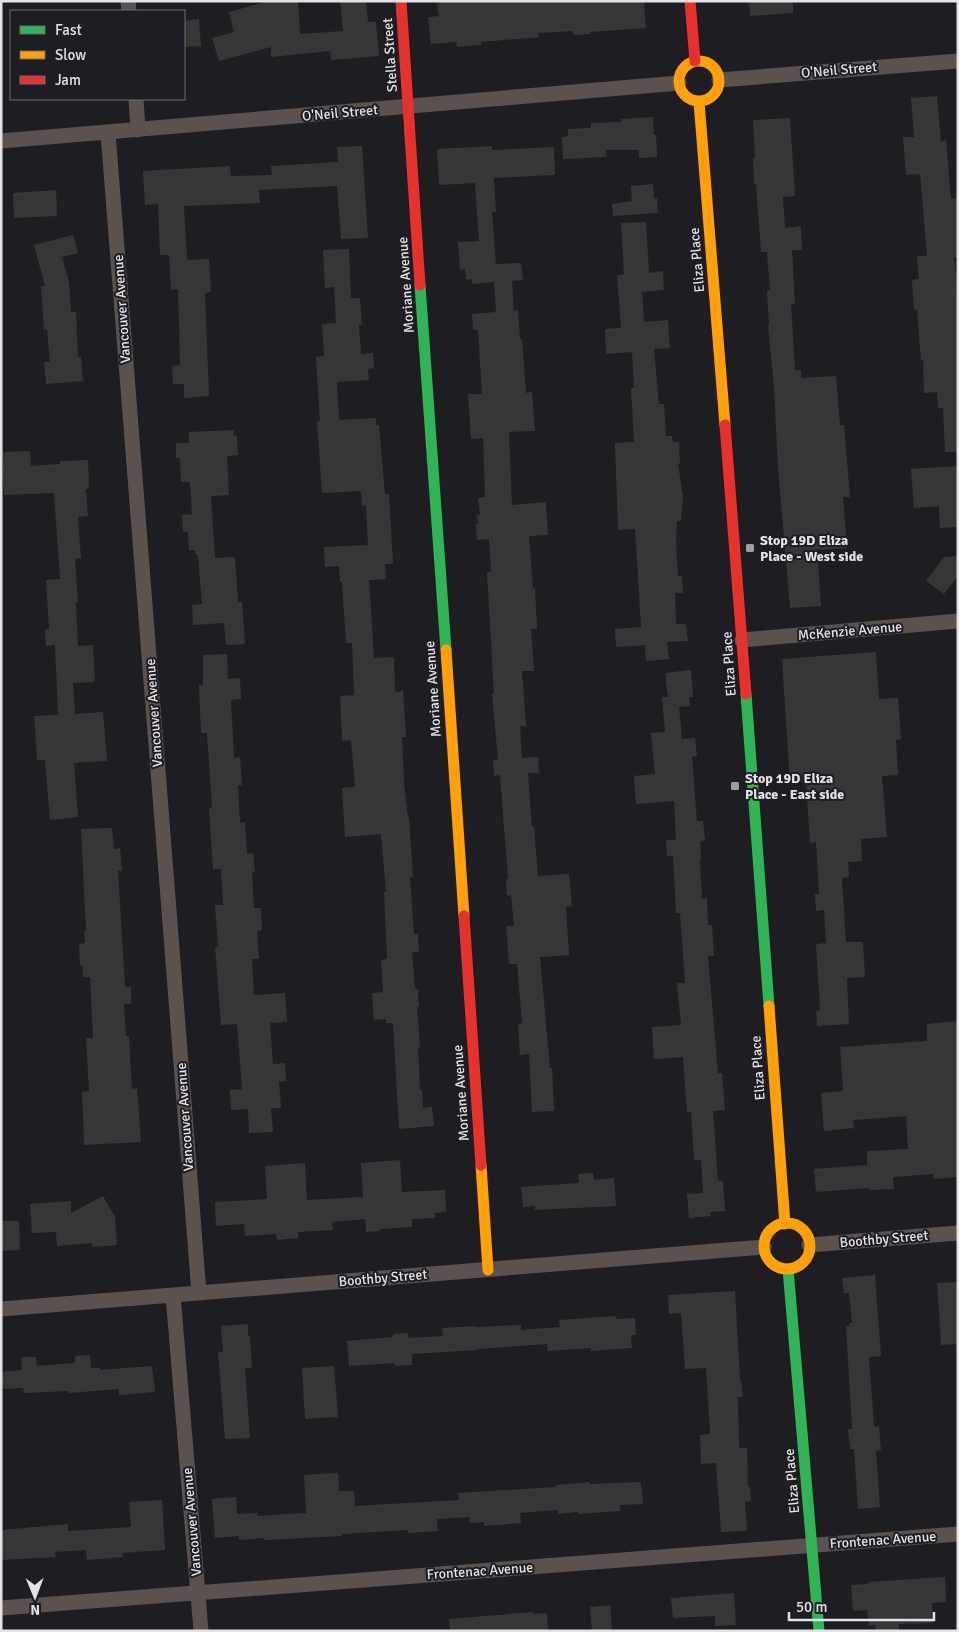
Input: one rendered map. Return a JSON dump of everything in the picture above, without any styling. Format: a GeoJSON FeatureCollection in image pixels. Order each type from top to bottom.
{"type":"FeatureCollection","features":[{"type":"Feature","properties":{"kind":"street","name":"Stella Street"},"geometry":{"type":"LineString","coordinates":[[401,1],[409,107]]}},
{"type":"Feature","properties":{"kind":"street"},"geometry":{"type":"LineString","coordinates":[[690,1],[695,61]]}},
{"type":"Feature","properties":{"kind":"street","name":"O'Neil Street"},"geometry":{"type":"LineString","coordinates":[[719,80],[958,60]]}},
{"type":"Feature","properties":{"kind":"street"},"geometry":{"type":"LineString","coordinates":[[695,61],[713,66],[719,80],[719,87],[715,93],[710,98],[699,102],[684,95],[679,83],[679,76],[682,70],[695,61]]}},
{"type":"Feature","properties":{"kind":"street","name":"O'Neil Street"},"geometry":{"type":"LineString","coordinates":[[1,142],[679,83]]}},
{"type":"Feature","properties":{"kind":"street"},"geometry":{"type":"LineString","coordinates":[[136,100],[138,130]]}},
{"type":"Feature","properties":{"kind":"street","name":"Eliza Place"},"geometry":{"type":"LineString","coordinates":[[699,102],[742,640],[784,1224]]}},
{"type":"Feature","properties":{"kind":"street","name":"Moriane Avenue"},"geometry":{"type":"LineString","coordinates":[[409,107],[488,1270]]}},
{"type":"Feature","properties":{"kind":"street","name":"Vancouver Avenue"},"geometry":{"type":"LineString","coordinates":[[108,133],[199,1293]]}},
{"type":"Feature","properties":{"kind":"street","name":"McKenzie Avenue"},"geometry":{"type":"LineString","coordinates":[[742,640],[958,621]]}},
{"type":"Feature","properties":{"kind":"street"},"geometry":{"type":"LineString","coordinates":[[784,1224],[792,1224],[804,1231],[810,1245],[806,1259],[795,1268],[788,1269],[774,1266],[769,1260],[764,1247],[767,1234],[778,1225],[784,1224]]}},
{"type":"Feature","properties":{"kind":"street","name":"Boothby Street"},"geometry":{"type":"LineString","coordinates":[[810,1245],[958,1233]]}},
{"type":"Feature","properties":{"kind":"street","name":"Boothby Street"},"geometry":{"type":"LineString","coordinates":[[1,1309],[764,1247]]}},
{"type":"Feature","properties":{"kind":"street","name":"Eliza Place"},"geometry":{"type":"LineString","coordinates":[[788,1269],[820,1631]]}},
{"type":"Feature","properties":{"kind":"street","name":"Vancouver Avenue"},"geometry":{"type":"LineString","coordinates":[[173,1295],[201,1631]]}},
{"type":"Feature","properties":{"kind":"street","name":"Frontenac Avenue"},"geometry":{"type":"LineString","coordinates":[[1,1608],[958,1534]]}},
{"type":"Feature","properties":{"kind":"building"},"geometry":{"type":"Polygon","coordinates":[[[268,1],[298,1],[300,34],[343,31],[340,1],[366,1],[368,22],[376,22],[379,56],[331,60],[330,51],[271,57],[271,47],[219,61],[212,38],[234,32],[229,12],[268,1]]]}},
{"type":"Feature","properties":{"kind":"building"},"geometry":{"type":"Polygon","coordinates":[[[437,1],[644,1],[646,28],[573,35],[573,31],[538,33],[539,37],[481,42],[481,45],[457,47],[456,42],[431,44],[428,17],[439,16],[437,1]]]}},
{"type":"Feature","properties":{"kind":"building"},"geometry":{"type":"Polygon","coordinates":[[[749,1],[793,1],[793,13],[750,16],[749,1]]]}},
{"type":"Feature","properties":{"kind":"building"},"geometry":{"type":"Polygon","coordinates":[[[199,19],[201,46],[185,47],[185,21],[199,19]]]}},
{"type":"Feature","properties":{"kind":"building"},"geometry":{"type":"Polygon","coordinates":[[[937,96],[941,141],[946,140],[951,199],[958,198],[958,257],[954,257],[958,302],[958,452],[945,452],[943,408],[938,408],[937,392],[924,393],[923,360],[921,360],[917,309],[914,310],[912,280],[919,279],[917,256],[927,256],[920,174],[906,175],[903,137],[914,137],[911,98],[937,96]]]}},
{"type":"Feature","properties":{"kind":"building"},"geometry":{"type":"Polygon","coordinates":[[[653,117],[657,157],[639,158],[639,150],[606,150],[606,157],[563,159],[562,137],[568,136],[568,129],[591,128],[591,123],[621,122],[621,119],[653,117]]]}},
{"type":"Feature","properties":{"kind":"building"},"geometry":{"type":"Polygon","coordinates":[[[790,118],[795,196],[783,197],[785,228],[801,226],[802,250],[792,250],[795,304],[791,304],[795,370],[801,370],[801,378],[836,376],[840,425],[844,425],[850,497],[843,497],[847,548],[817,550],[821,606],[790,608],[768,326],[767,291],[770,290],[767,252],[761,252],[756,184],[754,184],[753,120],[790,118]]]}},
{"type":"Feature","properties":{"kind":"building"},"geometry":{"type":"Polygon","coordinates":[[[362,146],[368,238],[341,239],[337,186],[259,190],[260,203],[184,206],[187,260],[209,259],[211,292],[205,293],[209,396],[184,398],[184,384],[173,384],[172,366],[180,365],[178,289],[171,290],[169,255],[160,255],[158,204],[145,205],[143,171],[230,166],[231,176],[272,175],[271,166],[338,162],[337,147],[362,146]]]}},
{"type":"Feature","properties":{"kind":"building"},"geometry":{"type":"Polygon","coordinates":[[[492,146],[492,150],[554,147],[555,175],[494,178],[496,212],[492,212],[496,264],[521,263],[523,280],[512,281],[514,311],[518,310],[526,393],[532,392],[535,431],[509,432],[512,505],[546,502],[548,535],[529,536],[533,589],[535,588],[537,629],[531,629],[534,671],[522,671],[526,726],[520,726],[522,758],[538,757],[539,773],[528,773],[538,876],[569,874],[572,906],[566,907],[569,955],[540,957],[550,1068],[552,1068],[554,1111],[532,1112],[529,1054],[520,1055],[518,1024],[522,1023],[517,964],[509,964],[506,926],[514,926],[511,895],[507,896],[506,879],[508,879],[500,775],[494,776],[493,760],[498,760],[492,694],[494,694],[487,572],[491,572],[489,539],[477,540],[476,524],[478,524],[477,515],[480,515],[478,498],[485,497],[483,438],[471,439],[468,394],[482,394],[478,330],[473,330],[472,314],[496,312],[494,282],[472,284],[472,279],[466,280],[465,269],[460,270],[458,242],[479,241],[475,183],[439,185],[437,149],[492,146]]]}},
{"type":"Feature","properties":{"kind":"building"},"geometry":{"type":"Polygon","coordinates":[[[653,184],[654,199],[657,198],[658,213],[613,216],[612,204],[632,201],[631,186],[653,184]]]}},
{"type":"Feature","properties":{"kind":"building"},"geometry":{"type":"Polygon","coordinates":[[[56,190],[57,216],[14,218],[13,193],[56,190]]]}},
{"type":"Feature","properties":{"kind":"building"},"geometry":{"type":"Polygon","coordinates":[[[646,222],[649,273],[663,271],[664,290],[642,292],[644,322],[668,320],[670,348],[654,349],[659,404],[664,404],[666,436],[672,436],[673,442],[679,442],[680,463],[678,464],[683,496],[681,520],[677,522],[676,541],[678,576],[682,576],[683,593],[675,593],[676,624],[686,624],[688,641],[667,642],[669,659],[646,661],[645,645],[616,647],[615,629],[641,627],[635,529],[618,530],[615,443],[634,442],[631,388],[634,388],[632,352],[606,354],[605,329],[621,328],[617,275],[624,274],[621,223],[646,222]]]}},
{"type":"Feature","properties":{"kind":"building"},"geometry":{"type":"Polygon","coordinates":[[[73,235],[78,253],[62,257],[69,283],[71,312],[76,312],[78,357],[81,357],[83,381],[46,384],[44,362],[50,362],[47,329],[44,330],[41,286],[45,286],[34,245],[73,235]]]}},
{"type":"Feature","properties":{"kind":"building"},"geometry":{"type":"Polygon","coordinates":[[[349,249],[351,298],[360,298],[362,325],[359,325],[361,354],[373,353],[374,368],[368,369],[369,380],[337,382],[339,420],[376,418],[376,425],[379,425],[385,494],[389,494],[393,564],[385,564],[386,579],[369,580],[374,658],[394,657],[395,692],[403,691],[406,737],[402,737],[404,783],[409,817],[413,877],[410,878],[414,934],[418,934],[419,952],[412,952],[415,989],[418,989],[420,1090],[422,1090],[423,1108],[432,1107],[434,1126],[399,1129],[393,1023],[386,1023],[386,1019],[374,1020],[372,993],[383,992],[381,960],[387,959],[384,892],[386,892],[381,834],[345,837],[342,788],[355,787],[351,740],[342,741],[340,696],[354,695],[352,643],[346,643],[342,582],[340,582],[339,566],[325,567],[324,547],[368,545],[366,505],[362,506],[361,491],[322,493],[317,421],[320,421],[316,357],[324,356],[322,324],[336,323],[334,287],[325,288],[323,250],[349,249]]]}},
{"type":"Feature","properties":{"kind":"building"},"geometry":{"type":"Polygon","coordinates":[[[234,430],[234,436],[237,435],[238,455],[227,456],[229,495],[211,496],[215,558],[235,557],[238,602],[242,602],[245,644],[226,645],[224,623],[193,625],[192,605],[202,604],[198,555],[196,555],[195,550],[189,550],[188,532],[183,532],[182,515],[192,514],[190,482],[181,482],[180,458],[176,458],[176,443],[189,443],[189,432],[234,430]]]}},
{"type":"Feature","properties":{"kind":"building"},"geometry":{"type":"Polygon","coordinates":[[[30,451],[31,466],[60,464],[60,461],[88,460],[89,489],[86,489],[88,516],[78,517],[81,558],[75,559],[78,602],[76,602],[78,646],[93,645],[95,682],[73,683],[75,714],[103,712],[107,761],[74,763],[78,817],[50,820],[45,760],[37,760],[34,716],[58,715],[55,645],[46,646],[45,629],[49,629],[46,580],[60,579],[54,493],[4,495],[2,452],[30,451]]]}},
{"type":"Feature","properties":{"kind":"building"},"geometry":{"type":"Polygon","coordinates":[[[958,466],[958,527],[940,528],[939,506],[914,508],[911,469],[958,466]]]}},
{"type":"Feature","properties":{"kind":"building"},"geometry":{"type":"Polygon","coordinates":[[[958,556],[958,576],[944,594],[926,581],[944,557],[958,556]]]}},
{"type":"Feature","properties":{"kind":"building"},"geometry":{"type":"Polygon","coordinates":[[[876,652],[879,699],[898,698],[901,739],[896,740],[898,775],[882,776],[887,837],[861,839],[862,861],[848,862],[849,877],[842,878],[846,942],[863,942],[865,977],[847,978],[849,1024],[817,1026],[816,1011],[820,1010],[816,944],[826,943],[824,910],[816,911],[815,894],[819,894],[816,842],[810,843],[806,782],[790,783],[782,659],[876,652]]]}},
{"type":"Feature","properties":{"kind":"building"},"geometry":{"type":"Polygon","coordinates":[[[227,654],[228,679],[240,678],[241,699],[231,700],[234,758],[240,757],[242,785],[238,785],[240,823],[245,822],[247,854],[253,853],[255,872],[252,872],[254,908],[261,908],[262,930],[257,931],[259,959],[252,959],[254,995],[285,993],[287,1022],[270,1023],[273,1064],[285,1063],[286,1081],[279,1082],[281,1108],[271,1108],[273,1132],[249,1133],[248,1109],[231,1110],[230,1090],[242,1089],[237,1024],[221,1025],[215,947],[218,947],[215,905],[223,905],[221,869],[213,869],[209,808],[212,808],[207,733],[201,733],[199,685],[203,685],[203,655],[227,654]]]}},
{"type":"Feature","properties":{"kind":"building"},"geometry":{"type":"Polygon","coordinates":[[[691,670],[693,697],[689,697],[690,706],[679,707],[682,739],[695,738],[697,756],[692,757],[697,821],[703,821],[705,840],[700,841],[702,899],[707,898],[708,925],[712,925],[714,956],[708,956],[718,1073],[722,1073],[725,1110],[713,1111],[718,1181],[723,1181],[725,1211],[710,1212],[711,1216],[689,1218],[687,1194],[703,1193],[701,1160],[694,1160],[691,1112],[687,1112],[683,1057],[654,1059],[652,1027],[681,1025],[677,983],[685,983],[680,913],[676,913],[673,856],[667,856],[666,840],[676,840],[674,801],[636,804],[634,776],[655,774],[651,733],[665,732],[662,697],[668,697],[665,673],[691,670]]]}},
{"type":"Feature","properties":{"kind":"building"},"geometry":{"type":"Polygon","coordinates":[[[112,828],[114,849],[120,848],[122,871],[118,871],[125,987],[131,987],[131,1004],[124,1004],[126,1036],[129,1036],[132,1089],[137,1088],[141,1142],[84,1145],[82,1092],[89,1091],[86,1038],[93,1038],[90,977],[83,977],[82,965],[80,965],[79,944],[85,943],[84,931],[86,931],[81,829],[112,828]]]}},
{"type":"Feature","properties":{"kind":"building"},"geometry":{"type":"Polygon","coordinates":[[[958,1021],[958,1177],[934,1179],[933,1174],[893,1177],[894,1189],[869,1190],[869,1188],[816,1192],[814,1169],[867,1165],[867,1151],[908,1149],[906,1116],[853,1120],[854,1128],[824,1131],[821,1093],[843,1091],[840,1047],[927,1041],[927,1024],[958,1021]]]}},
{"type":"Feature","properties":{"kind":"building"},"geometry":{"type":"Polygon","coordinates":[[[400,1160],[402,1192],[445,1190],[446,1212],[435,1213],[435,1218],[412,1219],[412,1227],[366,1232],[365,1219],[332,1222],[333,1230],[298,1232],[298,1238],[277,1240],[276,1234],[245,1236],[244,1224],[216,1226],[215,1202],[267,1199],[265,1166],[305,1163],[307,1200],[363,1197],[361,1163],[400,1160]]]}},
{"type":"Feature","properties":{"kind":"building"},"geometry":{"type":"Polygon","coordinates":[[[593,1173],[594,1180],[614,1178],[616,1206],[535,1210],[535,1206],[523,1207],[521,1187],[579,1183],[578,1174],[593,1173]]]}},
{"type":"Feature","properties":{"kind":"building"},"geometry":{"type":"Polygon","coordinates":[[[103,1196],[115,1217],[117,1245],[92,1247],[92,1243],[57,1246],[56,1232],[32,1233],[30,1204],[71,1201],[71,1213],[103,1196]]]}},
{"type":"Feature","properties":{"kind":"building"},"geometry":{"type":"Polygon","coordinates":[[[1,1221],[19,1221],[20,1250],[1,1251],[1,1221]]]}},
{"type":"Feature","properties":{"kind":"building"},"geometry":{"type":"Polygon","coordinates":[[[875,1275],[881,1356],[869,1357],[874,1427],[879,1426],[881,1450],[876,1451],[880,1507],[858,1509],[854,1449],[850,1449],[848,1429],[852,1429],[846,1326],[850,1326],[849,1323],[852,1323],[849,1293],[844,1293],[842,1278],[875,1275]]]}},
{"type":"Feature","properties":{"kind":"building"},"geometry":{"type":"Polygon","coordinates":[[[958,1282],[958,1344],[941,1345],[937,1283],[958,1282]]]}},
{"type":"Feature","properties":{"kind":"building"},"geometry":{"type":"Polygon","coordinates":[[[735,1291],[740,1380],[743,1397],[738,1397],[739,1448],[747,1448],[748,1487],[750,1487],[751,1501],[745,1502],[747,1531],[721,1532],[716,1463],[701,1464],[700,1435],[710,1434],[706,1368],[685,1369],[681,1313],[669,1314],[668,1295],[735,1291]]]}},
{"type":"Feature","properties":{"kind":"building"},"geometry":{"type":"Polygon","coordinates":[[[616,1316],[616,1319],[635,1318],[636,1335],[631,1335],[632,1348],[591,1351],[591,1348],[547,1351],[547,1344],[412,1354],[412,1365],[395,1366],[395,1363],[349,1366],[347,1341],[393,1337],[393,1334],[408,1333],[408,1338],[443,1336],[442,1328],[521,1325],[521,1330],[560,1327],[559,1320],[616,1316]]]}},
{"type":"Feature","properties":{"kind":"building"},"geometry":{"type":"Polygon","coordinates":[[[248,1324],[252,1368],[245,1368],[250,1438],[225,1439],[218,1352],[223,1352],[221,1326],[248,1324]]]}},
{"type":"Feature","properties":{"kind":"building"},"geometry":{"type":"Polygon","coordinates":[[[90,1355],[91,1368],[100,1368],[100,1370],[152,1366],[155,1392],[119,1395],[119,1389],[69,1393],[69,1391],[24,1393],[23,1388],[1,1389],[1,1372],[22,1370],[21,1357],[36,1357],[37,1366],[75,1363],[75,1356],[90,1355]]]}},
{"type":"Feature","properties":{"kind":"building"},"geometry":{"type":"Polygon","coordinates":[[[334,1366],[338,1417],[305,1419],[302,1368],[334,1366]]]}},
{"type":"Feature","properties":{"kind":"building"},"geometry":{"type":"Polygon","coordinates":[[[338,1473],[339,1491],[354,1491],[355,1506],[459,1500],[458,1493],[556,1487],[556,1485],[590,1482],[590,1484],[641,1482],[643,1504],[620,1505],[620,1511],[558,1514],[558,1510],[520,1513],[521,1523],[484,1526],[484,1522],[470,1523],[470,1517],[437,1519],[438,1531],[408,1533],[408,1530],[264,1540],[264,1538],[239,1540],[239,1536],[215,1538],[212,1499],[236,1497],[237,1514],[257,1513],[257,1516],[306,1513],[304,1475],[338,1473]]]}},
{"type":"Feature","properties":{"kind":"building"},"geometry":{"type":"Polygon","coordinates":[[[162,1500],[165,1550],[122,1553],[123,1557],[87,1560],[86,1550],[55,1552],[56,1557],[1,1560],[1,1530],[68,1524],[68,1531],[131,1527],[129,1502],[162,1500]]]}},
{"type":"Feature","properties":{"kind":"building"},"geometry":{"type":"Polygon","coordinates":[[[945,1577],[946,1602],[932,1603],[933,1623],[899,1624],[899,1631],[876,1631],[875,1625],[869,1626],[867,1610],[853,1611],[851,1585],[868,1584],[868,1582],[945,1577]]]}},
{"type":"Feature","properties":{"kind":"building"},"geometry":{"type":"Polygon","coordinates":[[[734,1593],[736,1625],[715,1626],[715,1616],[673,1618],[671,1598],[734,1593]]]}},
{"type":"Feature","properties":{"kind":"building"},"geometry":{"type":"Polygon","coordinates":[[[610,1605],[612,1631],[592,1631],[590,1607],[610,1605]]]}},
{"type":"Feature","properties":{"kind":"building"},"geometry":{"type":"Polygon","coordinates":[[[533,1612],[533,1614],[547,1613],[548,1631],[450,1631],[449,1619],[533,1612]]]}},
{"type":"Feature","properties":{"kind":"traffic: fast"},"geometry":{"type":"LineString","coordinates":[[420,285],[446,650]]}},
{"type":"Feature","properties":{"kind":"traffic: fast"},"geometry":{"type":"LineString","coordinates":[[746,694],[769,1006]]}},
{"type":"Feature","properties":{"kind":"traffic: fast"},"geometry":{"type":"LineString","coordinates":[[788,1269],[819,1631]]}},
{"type":"Feature","properties":{"kind":"traffic: slow"},"geometry":{"type":"LineString","coordinates":[[703,61],[710,64],[716,70],[719,81],[718,89],[710,98],[703,101],[695,101],[688,98],[680,89],[679,77],[682,70],[691,62],[703,61]]}},
{"type":"Feature","properties":{"kind":"traffic: slow"},"geometry":{"type":"LineString","coordinates":[[699,102],[725,425]]}},
{"type":"Feature","properties":{"kind":"traffic: slow"},"geometry":{"type":"LineString","coordinates":[[446,650],[464,916]]}},
{"type":"Feature","properties":{"kind":"traffic: slow"},"geometry":{"type":"LineString","coordinates":[[769,1006],[785,1224]]}},
{"type":"Feature","properties":{"kind":"traffic: slow"},"geometry":{"type":"LineString","coordinates":[[481,1165],[488,1270]]}},
{"type":"Feature","properties":{"kind":"traffic: slow"},"geometry":{"type":"LineString","coordinates":[[787,1223],[800,1227],[806,1233],[810,1246],[806,1259],[800,1265],[787,1269],[774,1265],[768,1259],[764,1246],[768,1233],[774,1227],[787,1223]]}},
{"type":"Feature","properties":{"kind":"traffic: jam"},"geometry":{"type":"LineString","coordinates":[[401,1],[420,285]]}},
{"type":"Feature","properties":{"kind":"traffic: jam"},"geometry":{"type":"LineString","coordinates":[[690,1],[695,61]]}},
{"type":"Feature","properties":{"kind":"traffic: jam"},"geometry":{"type":"LineString","coordinates":[[725,425],[746,694]]}},
{"type":"Feature","properties":{"kind":"traffic: jam"},"geometry":{"type":"LineString","coordinates":[[464,916],[481,1165]]}},
{"type":"Feature","properties":{"kind":"place","name":"Stop 19D Eliza Place - West side"},"geometry":{"type":"Point","coordinates":[750,548]}},
{"type":"Feature","properties":{"kind":"place","name":"Stop 19D Eliza Place - East side"},"geometry":{"type":"Point","coordinates":[735,786]}}]}
